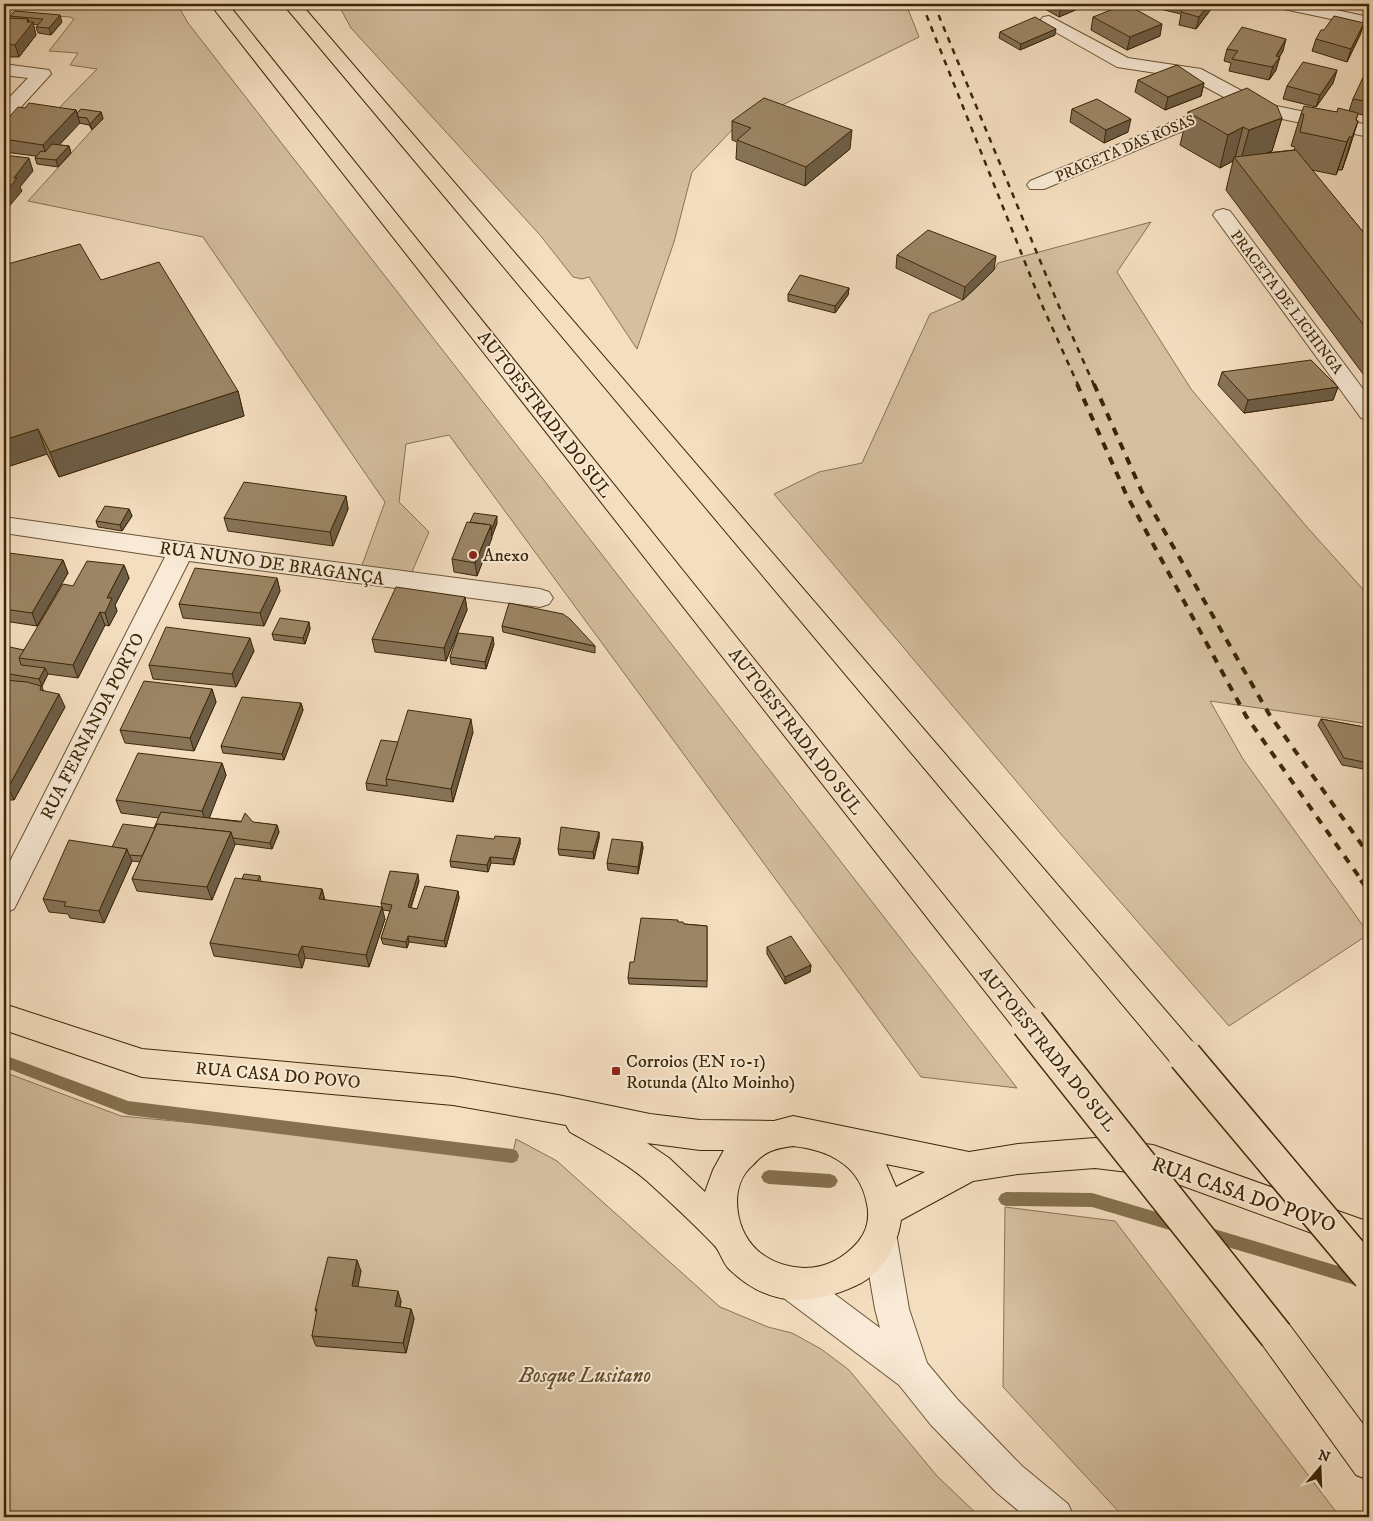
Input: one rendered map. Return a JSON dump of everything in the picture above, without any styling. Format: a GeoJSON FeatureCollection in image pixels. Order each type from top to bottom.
{"type":"FeatureCollection","features":[{"type":"Feature","properties":{"kind":"main road","name":"AUTOESTRADA DO SUL"},"geometry":{"type":"LineString","coordinates":[[219,4],[1276,1335],[1369,1462]]}},
{"type":"Feature","properties":{"kind":"main road"},"geometry":{"type":"LineString","coordinates":[[292,4],[1369,1275]]}},
{"type":"Feature","properties":{"kind":"main road","name":"RUA CASA DO POVO"},"geometry":{"type":"LineString","coordinates":[[4,1016],[142,1063],[453,1091],[558,1109],[658,1130],[700,1135],[773,1135]]}},
{"type":"Feature","properties":{"kind":"main road","name":"RUA CASA DO POVO"},"geometry":{"type":"LineString","coordinates":[[558,1109],[628,1148],[657,1169],[724,1232]]}},
{"type":"Feature","properties":{"kind":"main road"},"geometry":{"type":"LineString","coordinates":[[793,1131],[814,1132],[833,1138],[855,1151],[872,1168],[882,1189],[883,1226],[867,1260],[846,1276],[820,1285],[793,1284],[764,1274],[740,1256],[724,1232],[719,1208],[722,1184],[733,1162],[751,1145],[773,1135],[793,1131]]}},
{"type":"Feature","properties":{"kind":"main road","name":"RUA CASA DO POVO"},"geometry":{"type":"LineString","coordinates":[[833,1138],[969,1167]]}},
{"type":"Feature","properties":{"kind":"main road","name":"RUA CASA DO POVO"},"geometry":{"type":"LineString","coordinates":[[883,1226],[909,1197],[969,1167],[1018,1159],[1095,1153],[1153,1160],[1369,1238]]}},
{"type":"Feature","properties":{"kind":"street"},"geometry":{"type":"LineString","coordinates":[[1285,4],[1369,22]]}},
{"type":"Feature","properties":{"kind":"street"},"geometry":{"type":"LineString","coordinates":[[1049,21],[1123,63],[1194,73],[1241,100],[1263,110],[1369,131]]}},
{"type":"Feature","properties":{"kind":"street"},"geometry":{"type":"LineString","coordinates":[[4,70],[42,74],[4,114]]}},
{"type":"Feature","properties":{"kind":"street","name":"PRACETA DAS ROSAS"},"geometry":{"type":"LineString","coordinates":[[1037,186],[1241,100]]}},
{"type":"Feature","properties":{"kind":"street","name":"PRACETA DE LICHINGA"},"geometry":{"type":"LineString","coordinates":[[1223,215],[1369,413]]}},
{"type":"Feature","properties":{"kind":"street","name":"RUA NUNO DE BRAGANÇA"},"geometry":{"type":"LineString","coordinates":[[4,525],[181,552],[540,598]]}},
{"type":"Feature","properties":{"kind":"street","name":"RUA FERNANDA PORTO"},"geometry":{"type":"LineString","coordinates":[[4,901],[181,552]]}},
{"type":"Feature","properties":{"kind":"street"},"geometry":{"type":"LineString","coordinates":[[883,1226],[892,1309],[912,1373]]}},
{"type":"Feature","properties":{"kind":"street"},"geometry":{"type":"LineString","coordinates":[[793,1284],[912,1373],[944,1412],[1009,1478],[1055,1517]]}},
{"type":"Feature","properties":{"kind":"green space"},"geometry":{"type":"Polygon","coordinates":[[[4,4],[177,4],[188,23],[1017,1088],[921,1077],[449,435],[406,444],[399,502],[429,532],[411,574],[361,568],[385,502],[203,237],[28,201],[102,119],[55,112],[97,69],[70,65],[78,53],[49,51],[74,19],[70,17],[4,12],[4,4]]]}},
{"type":"Feature","properties":{"kind":"green space"},"geometry":{"type":"Polygon","coordinates":[[[338,4],[906,4],[919,37],[732,130],[692,172],[674,242],[637,349],[589,277],[582,279],[573,277],[540,235],[351,28],[338,4]]]}},
{"type":"Feature","properties":{"kind":"green space"},"geometry":{"type":"Polygon","coordinates":[[[1151,222],[1117,272],[1191,389],[1306,526],[1369,596],[1369,724],[1210,701],[1243,759],[1369,934],[1229,1026],[1060,833],[774,494],[819,472],[862,463],[930,314],[963,300],[994,270],[998,263],[1151,222]]]}},
{"type":"Feature","properties":{"kind":"green space","name":"Bosque Lusitano"},"geometry":{"type":"Polygon","coordinates":[[[4,1072],[121,1116],[342,1137],[511,1161],[516,1139],[557,1161],[720,1307],[768,1327],[792,1333],[821,1349],[849,1370],[937,1476],[980,1517],[4,1517],[4,1072]]]}},
{"type":"Feature","properties":{"kind":"green space"},"geometry":{"type":"Polygon","coordinates":[[[1005,1207],[1115,1221],[1340,1517],[1127,1517],[1120,1513],[1003,1387],[1005,1207]]]}},
{"type":"Feature","properties":{"kind":"building"},"geometry":{"type":"Polygon","coordinates":[[[1126,4],[1162,24],[1130,37],[1093,17],[1126,4]]]}},
{"type":"Feature","properties":{"kind":"building"},"geometry":{"type":"Polygon","coordinates":[[[1187,4],[1209,4],[1199,17],[1181,12],[1187,4]]]}},
{"type":"Feature","properties":{"kind":"building"},"geometry":{"type":"Polygon","coordinates":[[[15,11],[60,15],[49,28],[36,27],[43,19],[10,16],[15,11]]]}},
{"type":"Feature","properties":{"kind":"building"},"geometry":{"type":"Polygon","coordinates":[[[1334,16],[1364,23],[1351,49],[1316,39],[1321,30],[1324,30],[1334,16]]]}},
{"type":"Feature","properties":{"kind":"building"},"geometry":{"type":"Polygon","coordinates":[[[1035,17],[1056,29],[1021,44],[1000,32],[1035,17]]]}},
{"type":"Feature","properties":{"kind":"building"},"geometry":{"type":"Polygon","coordinates":[[[8,18],[28,19],[27,22],[33,22],[15,45],[4,44],[4,20],[8,18]]]}},
{"type":"Feature","properties":{"kind":"building"},"geometry":{"type":"Polygon","coordinates":[[[1242,27],[1286,39],[1276,56],[1280,57],[1272,67],[1232,59],[1238,51],[1227,49],[1242,27]]]}},
{"type":"Feature","properties":{"kind":"building"},"geometry":{"type":"Polygon","coordinates":[[[1303,62],[1337,70],[1320,95],[1287,86],[1303,62]]]}},
{"type":"Feature","properties":{"kind":"building"},"geometry":{"type":"Polygon","coordinates":[[[1177,65],[1204,83],[1168,97],[1138,80],[1177,65]]]}},
{"type":"Feature","properties":{"kind":"building"},"geometry":{"type":"Polygon","coordinates":[[[1365,73],[1369,74],[1369,102],[1353,99],[1365,73]]]}},
{"type":"Feature","properties":{"kind":"building"},"geometry":{"type":"Polygon","coordinates":[[[1247,88],[1277,106],[1282,118],[1249,130],[1243,127],[1228,135],[1188,112],[1247,88]]]}},
{"type":"Feature","properties":{"kind":"building"},"geometry":{"type":"Polygon","coordinates":[[[764,98],[852,130],[806,167],[737,140],[751,128],[732,121],[764,98]]]}},
{"type":"Feature","properties":{"kind":"building"},"geometry":{"type":"Polygon","coordinates":[[[1097,99],[1131,119],[1106,130],[1072,109],[1097,99]]]}},
{"type":"Feature","properties":{"kind":"building"},"geometry":{"type":"Polygon","coordinates":[[[29,103],[76,110],[43,145],[4,139],[4,123],[18,107],[25,108],[29,103]]]}},
{"type":"Feature","properties":{"kind":"building"},"geometry":{"type":"Polygon","coordinates":[[[1304,106],[1337,112],[1338,108],[1358,113],[1356,120],[1358,121],[1352,137],[1349,137],[1347,142],[1300,132],[1304,114],[1301,114],[1304,106]]]}},
{"type":"Feature","properties":{"kind":"building"},"geometry":{"type":"Polygon","coordinates":[[[81,109],[101,112],[90,124],[87,118],[78,117],[77,113],[81,109]]]}},
{"type":"Feature","properties":{"kind":"building"},"geometry":{"type":"Polygon","coordinates":[[[52,144],[69,146],[56,160],[35,158],[41,151],[45,152],[52,144]]]}},
{"type":"Feature","properties":{"kind":"building"},"geometry":{"type":"Polygon","coordinates":[[[1296,150],[1369,239],[1369,332],[1234,157],[1296,150]]]}},
{"type":"Feature","properties":{"kind":"building"},"geometry":{"type":"Polygon","coordinates":[[[4,155],[29,158],[4,195],[4,155]]]}},
{"type":"Feature","properties":{"kind":"building"},"geometry":{"type":"Polygon","coordinates":[[[928,230],[996,256],[965,287],[897,255],[928,230]]]}},
{"type":"Feature","properties":{"kind":"building"},"geometry":{"type":"Polygon","coordinates":[[[80,244],[101,280],[159,262],[238,391],[50,452],[38,429],[4,440],[4,265],[80,244]]]}},
{"type":"Feature","properties":{"kind":"building"},"geometry":{"type":"Polygon","coordinates":[[[800,275],[849,288],[835,306],[788,294],[800,275]]]}},
{"type":"Feature","properties":{"kind":"building"},"geometry":{"type":"Polygon","coordinates":[[[1311,360],[1338,387],[1248,400],[1222,372],[1311,360]]]}},
{"type":"Feature","properties":{"kind":"building"},"geometry":{"type":"Polygon","coordinates":[[[244,482],[346,496],[330,532],[224,518],[244,482]]]}},
{"type":"Feature","properties":{"kind":"building"},"geometry":{"type":"Polygon","coordinates":[[[105,506],[129,509],[120,525],[96,521],[105,506]]]}},
{"type":"Feature","properties":{"kind":"building"},"geometry":{"type":"Polygon","coordinates":[[[474,513],[497,516],[491,530],[491,525],[470,522],[474,513]]]}},
{"type":"Feature","properties":{"kind":"building"},"geometry":{"type":"Polygon","coordinates":[[[467,522],[491,525],[475,563],[452,559],[467,522]]]}},
{"type":"Feature","properties":{"kind":"building"},"geometry":{"type":"Polygon","coordinates":[[[9,553],[63,560],[32,613],[4,609],[4,562],[9,553]]]}},
{"type":"Feature","properties":{"kind":"building"},"geometry":{"type":"Polygon","coordinates":[[[87,561],[124,565],[107,598],[112,598],[105,613],[100,612],[73,665],[19,658],[63,584],[73,586],[87,561]]]}},
{"type":"Feature","properties":{"kind":"building"},"geometry":{"type":"Polygon","coordinates":[[[195,568],[277,578],[260,613],[179,604],[195,568]]]}},
{"type":"Feature","properties":{"kind":"building"},"geometry":{"type":"Polygon","coordinates":[[[396,587],[465,597],[444,648],[372,639],[396,587]]]}},
{"type":"Feature","properties":{"kind":"building"},"geometry":{"type":"Polygon","coordinates":[[[509,603],[563,614],[595,646],[502,626],[509,603]]]}},
{"type":"Feature","properties":{"kind":"building"},"geometry":{"type":"Polygon","coordinates":[[[280,618],[309,622],[303,638],[272,634],[280,618]]]}},
{"type":"Feature","properties":{"kind":"building"},"geometry":{"type":"Polygon","coordinates":[[[166,627],[250,638],[232,674],[149,665],[166,627]]]}},
{"type":"Feature","properties":{"kind":"building"},"geometry":{"type":"Polygon","coordinates":[[[458,633],[493,637],[485,662],[450,657],[458,633]]]}},
{"type":"Feature","properties":{"kind":"building"},"geometry":{"type":"Polygon","coordinates":[[[5,646],[24,650],[19,658],[21,665],[45,668],[39,679],[4,673],[5,646]]]}},
{"type":"Feature","properties":{"kind":"building"},"geometry":{"type":"Polygon","coordinates":[[[4,680],[27,682],[41,686],[40,690],[59,694],[8,788],[4,787],[4,680]]]}},
{"type":"Feature","properties":{"kind":"building"},"geometry":{"type":"Polygon","coordinates":[[[144,681],[212,689],[190,738],[120,730],[144,681]]]}},
{"type":"Feature","properties":{"kind":"building"},"geometry":{"type":"Polygon","coordinates":[[[242,697],[301,703],[282,754],[221,746],[242,697]]]}},
{"type":"Feature","properties":{"kind":"building"},"geometry":{"type":"Polygon","coordinates":[[[408,710],[471,719],[451,789],[386,779],[408,710]]]}},
{"type":"Feature","properties":{"kind":"building"},"geometry":{"type":"Polygon","coordinates":[[[1321,719],[1369,728],[1369,763],[1344,758],[1321,719]]]}},
{"type":"Feature","properties":{"kind":"building"},"geometry":{"type":"Polygon","coordinates":[[[381,740],[398,742],[386,779],[387,786],[366,783],[381,740]]]}},
{"type":"Feature","properties":{"kind":"building"},"geometry":{"type":"Polygon","coordinates":[[[138,753],[222,763],[202,811],[116,800],[138,753]]]}},
{"type":"Feature","properties":{"kind":"building"},"geometry":{"type":"Polygon","coordinates":[[[161,812],[241,822],[245,813],[253,822],[277,825],[270,843],[233,838],[231,832],[157,824],[142,856],[129,855],[127,849],[112,847],[123,824],[154,828],[161,812]]]}},
{"type":"Feature","properties":{"kind":"building"},"geometry":{"type":"Polygon","coordinates":[[[157,824],[231,832],[207,887],[132,879],[157,824]]]}},
{"type":"Feature","properties":{"kind":"building"},"geometry":{"type":"Polygon","coordinates":[[[561,827],[599,832],[593,852],[558,849],[561,827]]]}},
{"type":"Feature","properties":{"kind":"building"},"geometry":{"type":"Polygon","coordinates":[[[457,835],[494,839],[495,836],[520,838],[513,859],[490,857],[487,865],[450,861],[457,835]]]}},
{"type":"Feature","properties":{"kind":"building"},"geometry":{"type":"Polygon","coordinates":[[[612,839],[642,842],[638,867],[607,863],[612,839]]]}},
{"type":"Feature","properties":{"kind":"building"},"geometry":{"type":"Polygon","coordinates":[[[69,840],[127,849],[99,911],[64,906],[66,902],[43,899],[69,840]]]}},
{"type":"Feature","properties":{"kind":"building"},"geometry":{"type":"Polygon","coordinates":[[[390,871],[418,874],[408,907],[417,909],[425,886],[458,891],[444,941],[408,936],[406,942],[381,938],[392,905],[381,903],[390,871]]]}},
{"type":"Feature","properties":{"kind":"building"},"geometry":{"type":"Polygon","coordinates":[[[244,874],[260,876],[257,881],[242,879],[244,874]]]}},
{"type":"Feature","properties":{"kind":"building"},"geometry":{"type":"Polygon","coordinates":[[[235,878],[322,889],[319,899],[382,907],[366,955],[302,946],[298,955],[210,943],[235,878]]]}},
{"type":"Feature","properties":{"kind":"building"},"geometry":{"type":"Polygon","coordinates":[[[641,918],[678,920],[678,922],[683,922],[684,924],[707,926],[707,981],[628,978],[630,962],[634,962],[641,918]]]}},
{"type":"Feature","properties":{"kind":"building"},"geometry":{"type":"Polygon","coordinates":[[[791,936],[811,965],[785,977],[767,947],[791,936]]]}},
{"type":"Feature","properties":{"kind":"building"},"geometry":{"type":"Polygon","coordinates":[[[328,1257],[357,1260],[352,1286],[398,1291],[395,1306],[411,1309],[403,1343],[312,1336],[317,1309],[315,1310],[328,1257]]]}},
{"type":"Feature","properties":{"kind":"waterway"},"geometry":{"type":"LineString","coordinates":[[4,1061],[128,1108],[512,1156]]}},
{"type":"Feature","properties":{"kind":"waterway"},"geometry":{"type":"LineString","coordinates":[[769,1177],[830,1181]]}},
{"type":"Feature","properties":{"kind":"waterway"},"geometry":{"type":"LineString","coordinates":[[1006,1199],[1092,1200],[1180,1226]]}},
{"type":"Feature","properties":{"kind":"waterway"},"geometry":{"type":"LineString","coordinates":[[1204,1233],[1365,1281]]}},
{"type":"Feature","properties":{"kind":"railway"},"geometry":{"type":"LineString","coordinates":[[922,4],[1042,305],[1078,385]]}},
{"type":"Feature","properties":{"kind":"railway"},"geometry":{"type":"LineString","coordinates":[[934,4],[1058,304],[1094,385]]}},
{"type":"Feature","properties":{"kind":"railway"},"geometry":{"type":"LineString","coordinates":[[1077,384],[1126,494],[1246,716],[1362,881]]}},
{"type":"Feature","properties":{"kind":"railway"},"geometry":{"type":"LineString","coordinates":[[1094,384],[1142,492],[1269,714],[1369,855]]}},
{"type":"Feature","properties":{"kind":"railway"},"geometry":{"type":"LineString","coordinates":[[1361,880],[1369,891]]}},
{"type":"Feature","properties":{"kind":"place","name":"Anexo"},"geometry":{"type":"Point","coordinates":[473,555]}},
{"type":"Feature","properties":{"kind":"place","name":"Corroios (EN 10-1) Rotunda (Alto Moinho)"},"geometry":{"type":"Point","coordinates":[616,1071]}}]}
